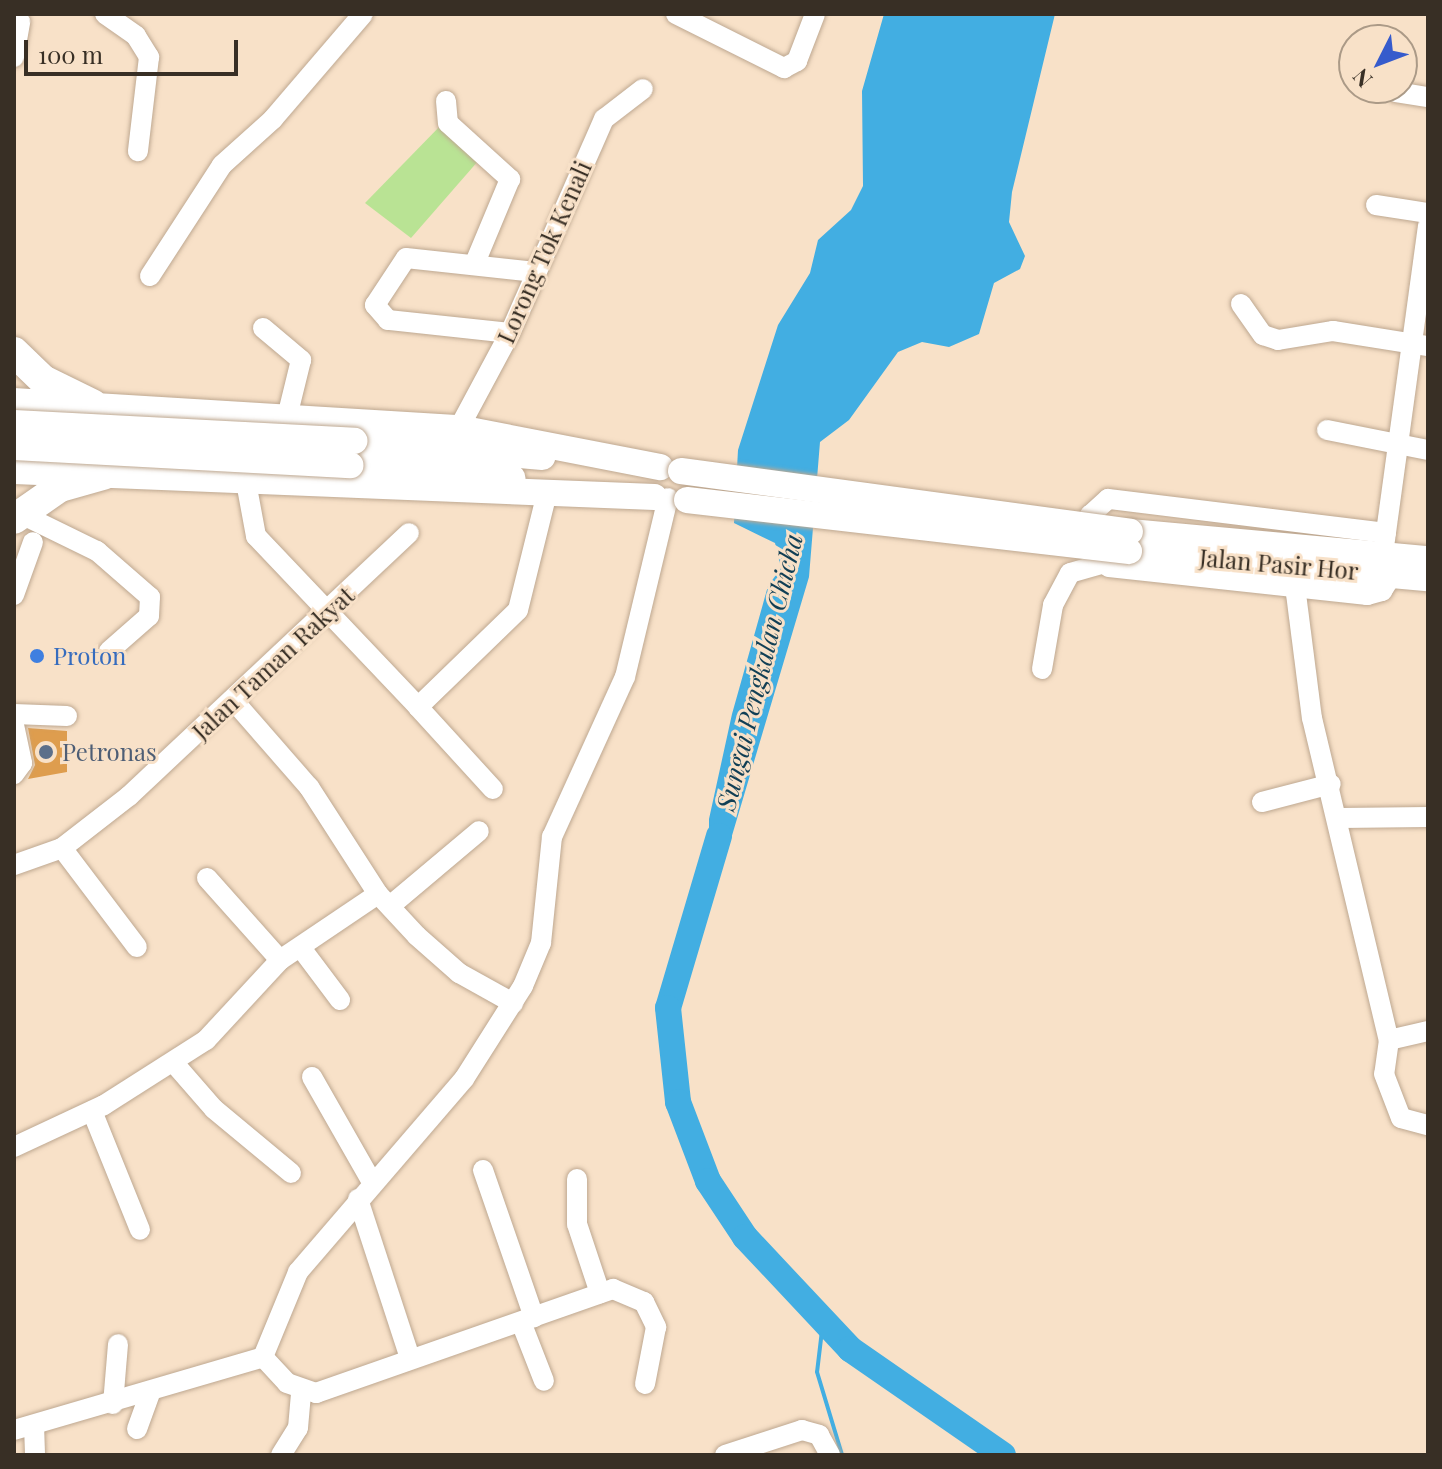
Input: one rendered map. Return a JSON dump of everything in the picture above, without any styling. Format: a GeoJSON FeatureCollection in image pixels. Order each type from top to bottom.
{"type":"FeatureCollection","features":[{"type":"Feature","properties":{"kind":"highway"},"geometry":{"type":"LineString","coordinates":[[14,352],[43,380],[78,403]]}},
{"type":"Feature","properties":{"kind":"highway"},"geometry":{"type":"LineString","coordinates":[[16,516],[60,487],[103,475]]}},
{"type":"Feature","properties":{"kind":"main road"},"geometry":{"type":"LineString","coordinates":[[14,401],[288,413],[459,428],[671,469],[1129,542]]}},
{"type":"Feature","properties":{"kind":"main road"},"geometry":{"type":"LineString","coordinates":[[53,473],[35,457],[35,446],[78,403]]}},
{"type":"Feature","properties":{"kind":"main road"},"geometry":{"type":"LineString","coordinates":[[14,423],[353,453],[670,498],[1129,542]]}},
{"type":"Feature","properties":{"kind":"main road"},"geometry":{"type":"LineString","coordinates":[[14,447],[353,453],[671,469]]}},
{"type":"Feature","properties":{"kind":"main road"},"geometry":{"type":"LineString","coordinates":[[14,471],[546,497],[670,498]]}},
{"type":"Feature","properties":{"kind":"main road","name":"Jalan Pasir Hor"},"geometry":{"type":"LineString","coordinates":[[1129,542],[1387,554],[1428,559]]}},
{"type":"Feature","properties":{"kind":"main road","name":"Jalan Pasir Hor"},"geometry":{"type":"LineString","coordinates":[[1387,554],[1428,578]]}},
{"type":"Feature","properties":{"kind":"street"},"geometry":{"type":"LineString","coordinates":[[105,14],[136,36],[149,57],[138,151]]}},
{"type":"Feature","properties":{"kind":"street"},"geometry":{"type":"LineString","coordinates":[[150,276],[222,165],[273,119],[363,14]]}},
{"type":"Feature","properties":{"kind":"street"},"geometry":{"type":"LineString","coordinates":[[676,14],[784,68],[797,61],[815,14]]}},
{"type":"Feature","properties":{"kind":"street"},"geometry":{"type":"LineString","coordinates":[[14,57],[24,18]]}},
{"type":"Feature","properties":{"kind":"street","name":"Lorong Tok Kenali"},"geometry":{"type":"LineString","coordinates":[[459,428],[510,333],[604,119],[643,89]]}},
{"type":"Feature","properties":{"kind":"street"},"geometry":{"type":"LineString","coordinates":[[446,101],[448,123],[510,179],[474,265]]}},
{"type":"Feature","properties":{"kind":"street"},"geometry":{"type":"LineString","coordinates":[[1376,205],[1428,213]]}},
{"type":"Feature","properties":{"kind":"street"},"geometry":{"type":"LineString","coordinates":[[1042,669],[1053,605],[1070,573],[1101,564],[1375,595],[1387,554],[1420,345],[1428,226]]}},
{"type":"Feature","properties":{"kind":"street"},"geometry":{"type":"LineString","coordinates":[[510,333],[381,317],[377,297],[402,259],[535,272]]}},
{"type":"Feature","properties":{"kind":"street"},"geometry":{"type":"LineString","coordinates":[[1241,304],[1263,335],[1278,340],[1333,331],[1420,345]]}},
{"type":"Feature","properties":{"kind":"street"},"geometry":{"type":"LineString","coordinates":[[263,328],[301,360],[288,413]]}},
{"type":"Feature","properties":{"kind":"street"},"geometry":{"type":"LineString","coordinates":[[1327,430],[1428,450]]}},
{"type":"Feature","properties":{"kind":"street"},"geometry":{"type":"LineString","coordinates":[[246,482],[256,536],[493,789]]}},
{"type":"Feature","properties":{"kind":"street"},"geometry":{"type":"LineString","coordinates":[[418,707],[518,610],[546,497]]}},
{"type":"Feature","properties":{"kind":"street"},"geometry":{"type":"LineString","coordinates":[[35,1455],[24,1428],[263,1357],[298,1272],[372,1182],[455,1091],[513,1003],[541,943],[552,837],[625,677],[670,498]]}},
{"type":"Feature","properties":{"kind":"street"},"geometry":{"type":"LineString","coordinates":[[1101,564],[1090,515],[1108,499],[1387,554]]}},
{"type":"Feature","properties":{"kind":"street"},"geometry":{"type":"LineString","coordinates":[[16,516],[97,551],[150,597],[149,616],[109,651]]}},
{"type":"Feature","properties":{"kind":"street","name":"Jalan Taman Rakyat"},"geometry":{"type":"LineString","coordinates":[[14,865],[62,848],[329,613],[409,533]]}},
{"type":"Feature","properties":{"kind":"street"},"geometry":{"type":"LineString","coordinates":[[14,595],[33,542]]}},
{"type":"Feature","properties":{"kind":"street"},"geometry":{"type":"LineString","coordinates":[[1295,586],[1312,718],[1341,818],[1389,1040],[1384,1074],[1401,1118],[1428,1125]]}},
{"type":"Feature","properties":{"kind":"street"},"geometry":{"type":"LineString","coordinates":[[233,700],[330,814],[384,900],[438,959],[513,1003]]}},
{"type":"Feature","properties":{"kind":"street"},"geometry":{"type":"LineString","coordinates":[[14,714],[67,716]]}},
{"type":"Feature","properties":{"kind":"street"},"geometry":{"type":"LineString","coordinates":[[14,725],[22,763],[14,774]]}},
{"type":"Feature","properties":{"kind":"street"},"geometry":{"type":"LineString","coordinates":[[1262,802],[1331,784]]}},
{"type":"Feature","properties":{"kind":"street"},"geometry":{"type":"LineString","coordinates":[[1341,818],[1428,817]]}},
{"type":"Feature","properties":{"kind":"street"},"geometry":{"type":"LineString","coordinates":[[14,1147],[92,1111],[173,1062],[228,1024],[280,960],[384,900],[479,831]]}},
{"type":"Feature","properties":{"kind":"street"},"geometry":{"type":"LineString","coordinates":[[62,848],[137,947]]}},
{"type":"Feature","properties":{"kind":"street"},"geometry":{"type":"LineString","coordinates":[[207,878],[280,960]]}},
{"type":"Feature","properties":{"kind":"street"},"geometry":{"type":"LineString","coordinates":[[301,948],[340,1000]]}},
{"type":"Feature","properties":{"kind":"street"},"geometry":{"type":"LineString","coordinates":[[1389,1040],[1428,1031]]}},
{"type":"Feature","properties":{"kind":"street"},"geometry":{"type":"LineString","coordinates":[[173,1062],[214,1109],[291,1173]]}},
{"type":"Feature","properties":{"kind":"street"},"geometry":{"type":"LineString","coordinates":[[312,1077],[372,1182]]}},
{"type":"Feature","properties":{"kind":"street"},"geometry":{"type":"LineString","coordinates":[[92,1111],[140,1230]]}},
{"type":"Feature","properties":{"kind":"street"},"geometry":{"type":"LineString","coordinates":[[483,1170],[544,1381]]}},
{"type":"Feature","properties":{"kind":"street"},"geometry":{"type":"LineString","coordinates":[[577,1179],[577,1224],[600,1293]]}},
{"type":"Feature","properties":{"kind":"street"},"geometry":{"type":"LineString","coordinates":[[358,1199],[409,1355]]}},
{"type":"Feature","properties":{"kind":"street"},"geometry":{"type":"LineString","coordinates":[[263,1357],[301,1391],[316,1393],[409,1355],[600,1293],[630,1291],[644,1302],[656,1327],[645,1384]]}},
{"type":"Feature","properties":{"kind":"street"},"geometry":{"type":"LineString","coordinates":[[113,1404],[118,1344]]}},
{"type":"Feature","properties":{"kind":"street"},"geometry":{"type":"LineString","coordinates":[[281,1455],[298,1428],[301,1391]]}},
{"type":"Feature","properties":{"kind":"street"},"geometry":{"type":"LineString","coordinates":[[137,1429],[150,1393]]}},
{"type":"Feature","properties":{"kind":"street"},"geometry":{"type":"LineString","coordinates":[[725,1455],[802,1430],[819,1435],[830,1455]]}},
{"type":"Feature","properties":{"kind":"green space"},"geometry":{"type":"Polygon","coordinates":[[[443,123],[479,160],[411,238],[365,203],[443,123]]]}},
{"type":"Feature","properties":{"kind":"water"},"geometry":{"type":"Polygon","coordinates":[[[884,14],[1055,14],[1012,192],[1009,222],[1025,256],[1020,269],[994,283],[979,334],[949,347],[922,342],[898,352],[849,420],[820,442],[809,577],[728,849],[709,871],[709,819],[732,714],[768,586],[781,568],[775,543],[734,523],[738,450],[778,325],[810,273],[818,240],[851,210],[863,186],[862,91],[884,14]]]}},
{"type":"Feature","properties":{"kind":"building"},"geometry":{"type":"Polygon","coordinates":[[[28,728],[67,731],[67,772],[28,779],[35,765],[28,728]]]}},
{"type":"Feature","properties":{"kind":"waterway","name":"Sungai Pengkalan Chicha"},"geometry":{"type":"LineString","coordinates":[[719,836],[668,1008],[678,1102],[708,1181],[745,1237],[850,1349],[1003,1455]]}},
{"type":"Feature","properties":{"kind":"waterway"},"geometry":{"type":"LineString","coordinates":[[823,1322],[817,1372],[842,1455]]}},
{"type":"Feature","properties":{"kind":"place","name":"Proton"},"geometry":{"type":"Point","coordinates":[37,656]}},
{"type":"Feature","properties":{"kind":"place","name":"Petronas"},"geometry":{"type":"Point","coordinates":[46,752]}}]}
